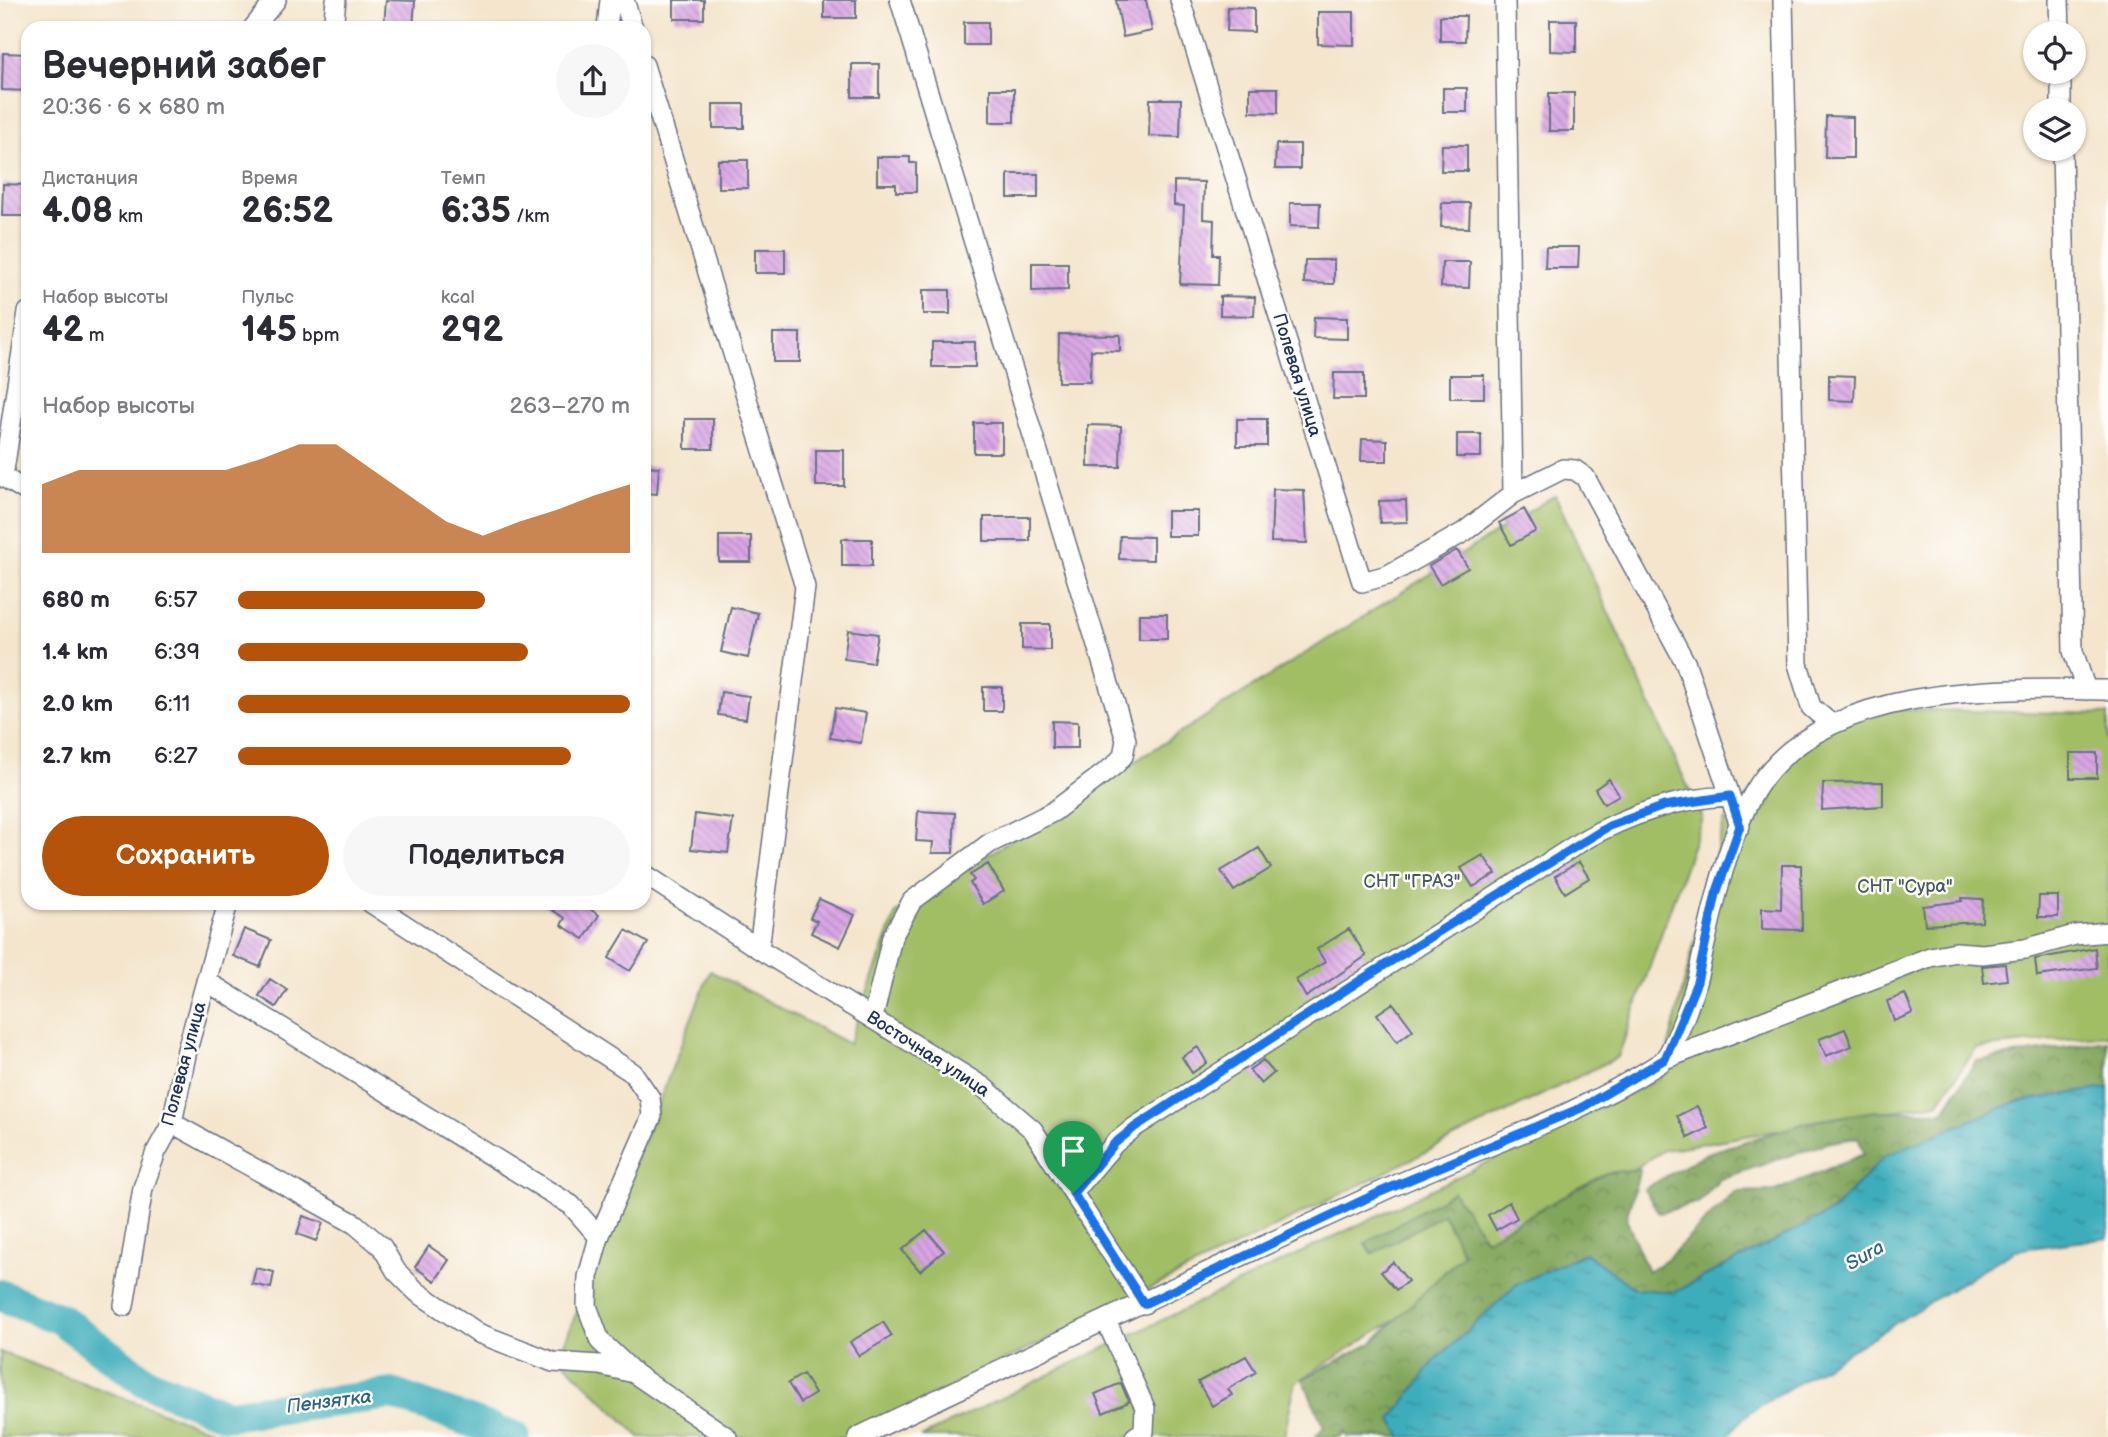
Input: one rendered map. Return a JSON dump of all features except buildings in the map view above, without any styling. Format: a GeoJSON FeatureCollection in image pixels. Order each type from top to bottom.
{"type":"FeatureCollection","features":[{"type":"Feature","properties":{"kind":"street"},"geometry":{"type":"LineString","coordinates":[[259,21],[276,0]]}},
{"type":"Feature","properties":{"kind":"street"},"geometry":{"type":"LineString","coordinates":[[334,21],[336,0]]}},
{"type":"Feature","properties":{"kind":"street"},"geometry":{"type":"LineString","coordinates":[[608,21],[610,0]]}},
{"type":"Feature","properties":{"kind":"street"},"geometry":{"type":"LineString","coordinates":[[624,0],[631,21]]}},
{"type":"Feature","properties":{"kind":"street"},"geometry":{"type":"LineString","coordinates":[[873,1018],[892,937],[901,916],[912,901],[990,843],[1053,812],[1115,765],[1123,755],[1126,740],[900,0]]}},
{"type":"Feature","properties":{"kind":"street","name":"Полевая улица"},"geometry":{"type":"LineString","coordinates":[[1180,0],[1362,582],[1388,575],[1464,532],[1513,494]]}},
{"type":"Feature","properties":{"kind":"street"},"geometry":{"type":"LineString","coordinates":[[1505,0],[1513,494],[1563,469],[1575,470],[1585,477],[1686,664],[1740,826]]}},
{"type":"Feature","properties":{"kind":"street"},"geometry":{"type":"LineString","coordinates":[[1783,0],[1798,664],[1811,707],[1831,724]]}},
{"type":"Feature","properties":{"kind":"street"},"geometry":{"type":"LineString","coordinates":[[2059,0],[2060,21]]}},
{"type":"Feature","properties":{"kind":"street"},"geometry":{"type":"LineString","coordinates":[[651,88],[805,587],[759,949]]}},
{"type":"Feature","properties":{"kind":"street"},"geometry":{"type":"LineString","coordinates":[[2062,161],[2073,651],[2086,690]]}},
{"type":"Feature","properties":{"kind":"street"},"geometry":{"type":"LineString","coordinates":[[21,356],[2,476],[21,488]]}},
{"type":"Feature","properties":{"kind":"street"},"geometry":{"type":"LineString","coordinates":[[1665,1059],[1697,982],[1716,894],[1740,826],[1754,792],[1777,763],[1831,724],[1866,710],[1942,696],[2045,689],[2108,690]]}},
{"type":"Feature","properties":{"kind":"street"},"geometry":{"type":"LineString","coordinates":[[1073,1193],[1115,1143],[1135,1127],[1582,841],[1609,826],[1664,806],[1730,796]]}},
{"type":"Feature","properties":{"kind":"street","name":"Восточная улица"},"geometry":{"type":"LineString","coordinates":[[651,879],[993,1094],[1033,1130],[1144,1304]]}},
{"type":"Feature","properties":{"kind":"street","name":"Полевая улица"},"geometry":{"type":"LineString","coordinates":[[124,1306],[143,1188],[156,1152],[172,1123],[226,910]]}},
{"type":"Feature","properties":{"kind":"street"},"geometry":{"type":"LineString","coordinates":[[381,910],[633,1073],[650,1098],[652,1116],[599,1237],[588,1277],[587,1306],[600,1341],[635,1374],[727,1437]]}},
{"type":"Feature","properties":{"kind":"street"},"geometry":{"type":"LineString","coordinates":[[858,1437],[1378,1193],[1581,1108],[1665,1059],[1930,957],[1955,952],[1982,954],[2025,949],[2075,934],[2108,932]]}},
{"type":"Feature","properties":{"kind":"street"},"geometry":{"type":"LineString","coordinates":[[206,981],[570,1205],[599,1237]]}},
{"type":"Feature","properties":{"kind":"street"},"geometry":{"type":"LineString","coordinates":[[172,1123],[355,1224],[382,1247],[396,1271],[417,1292],[478,1333],[553,1362],[600,1365],[635,1374]]}},
{"type":"Feature","properties":{"kind":"street"},"geometry":{"type":"LineString","coordinates":[[1106,1320],[1145,1408],[1144,1430],[1135,1437]]}},
{"type":"Feature","properties":{"kind":"green space","name":"СНТ \"ГРАЗ\""},"geometry":{"type":"Polygon","coordinates":[[[1555,495],[1702,818],[1618,1057],[850,1437],[640,1437],[559,1357],[710,971],[849,1044],[896,913],[1555,495]]]}},
{"type":"Feature","properties":{"kind":"green space","name":"СНТ \"Сура\""},"geometry":{"type":"Polygon","coordinates":[[[1828,708],[2108,714],[2108,1035],[1976,1048],[1938,1103],[1664,1150],[1295,1383],[1284,1437],[921,1437],[1661,1078],[1724,822],[1828,708]]]}},
{"type":"Feature","properties":{"kind":"green space"},"geometry":{"type":"Polygon","coordinates":[[[2108,1041],[2108,1088],[2016,1102],[1886,1155],[1831,1212],[1674,1292],[1635,1289],[1585,1253],[1517,1284],[1434,1362],[1391,1420],[1402,1437],[1347,1437],[1345,1431],[1340,1437],[1315,1437],[1324,1427],[1303,1379],[1372,1343],[1463,1254],[1443,1214],[1372,1254],[1365,1243],[1453,1192],[1486,1239],[1606,1173],[1640,1169],[1626,1219],[1648,1272],[1668,1258],[1735,1192],[1775,1191],[1864,1154],[1858,1137],[1827,1143],[1720,1179],[1699,1202],[1659,1213],[1644,1189],[1707,1153],[1809,1122],[1875,1111],[1943,1112],[1976,1061],[2108,1041]]]}},
{"type":"Feature","properties":{"kind":"green space"},"geometry":{"type":"Polygon","coordinates":[[[0,1352],[229,1437],[0,1437],[0,1352]]]}},
{"type":"Feature","properties":{"kind":"water","name":"Sura"},"geometry":{"type":"Polygon","coordinates":[[[2108,1088],[2108,1238],[2015,1250],[1750,1412],[1726,1437],[1402,1437],[1391,1420],[1434,1362],[1517,1284],[1585,1253],[1635,1289],[1674,1292],[1831,1212],[1886,1155],[2016,1102],[2108,1088]]]}},
{"type":"Feature","properties":{"kind":"waterway","name":"Пензятка"},"geometry":{"type":"LineString","coordinates":[[0,1295],[60,1319],[146,1382],[226,1415],[392,1394],[515,1437]]}},
{"type":"Feature","properties":{"kind":"route"},"geometry":{"type":"LineString","coordinates":[[1730,796],[1740,826],[1716,894],[1697,982],[1665,1059],[1581,1108],[1378,1193],[1144,1304],[1073,1193],[1115,1143],[1135,1127],[1582,841],[1609,826],[1664,806],[1709,797],[1730,796]]}}]}
